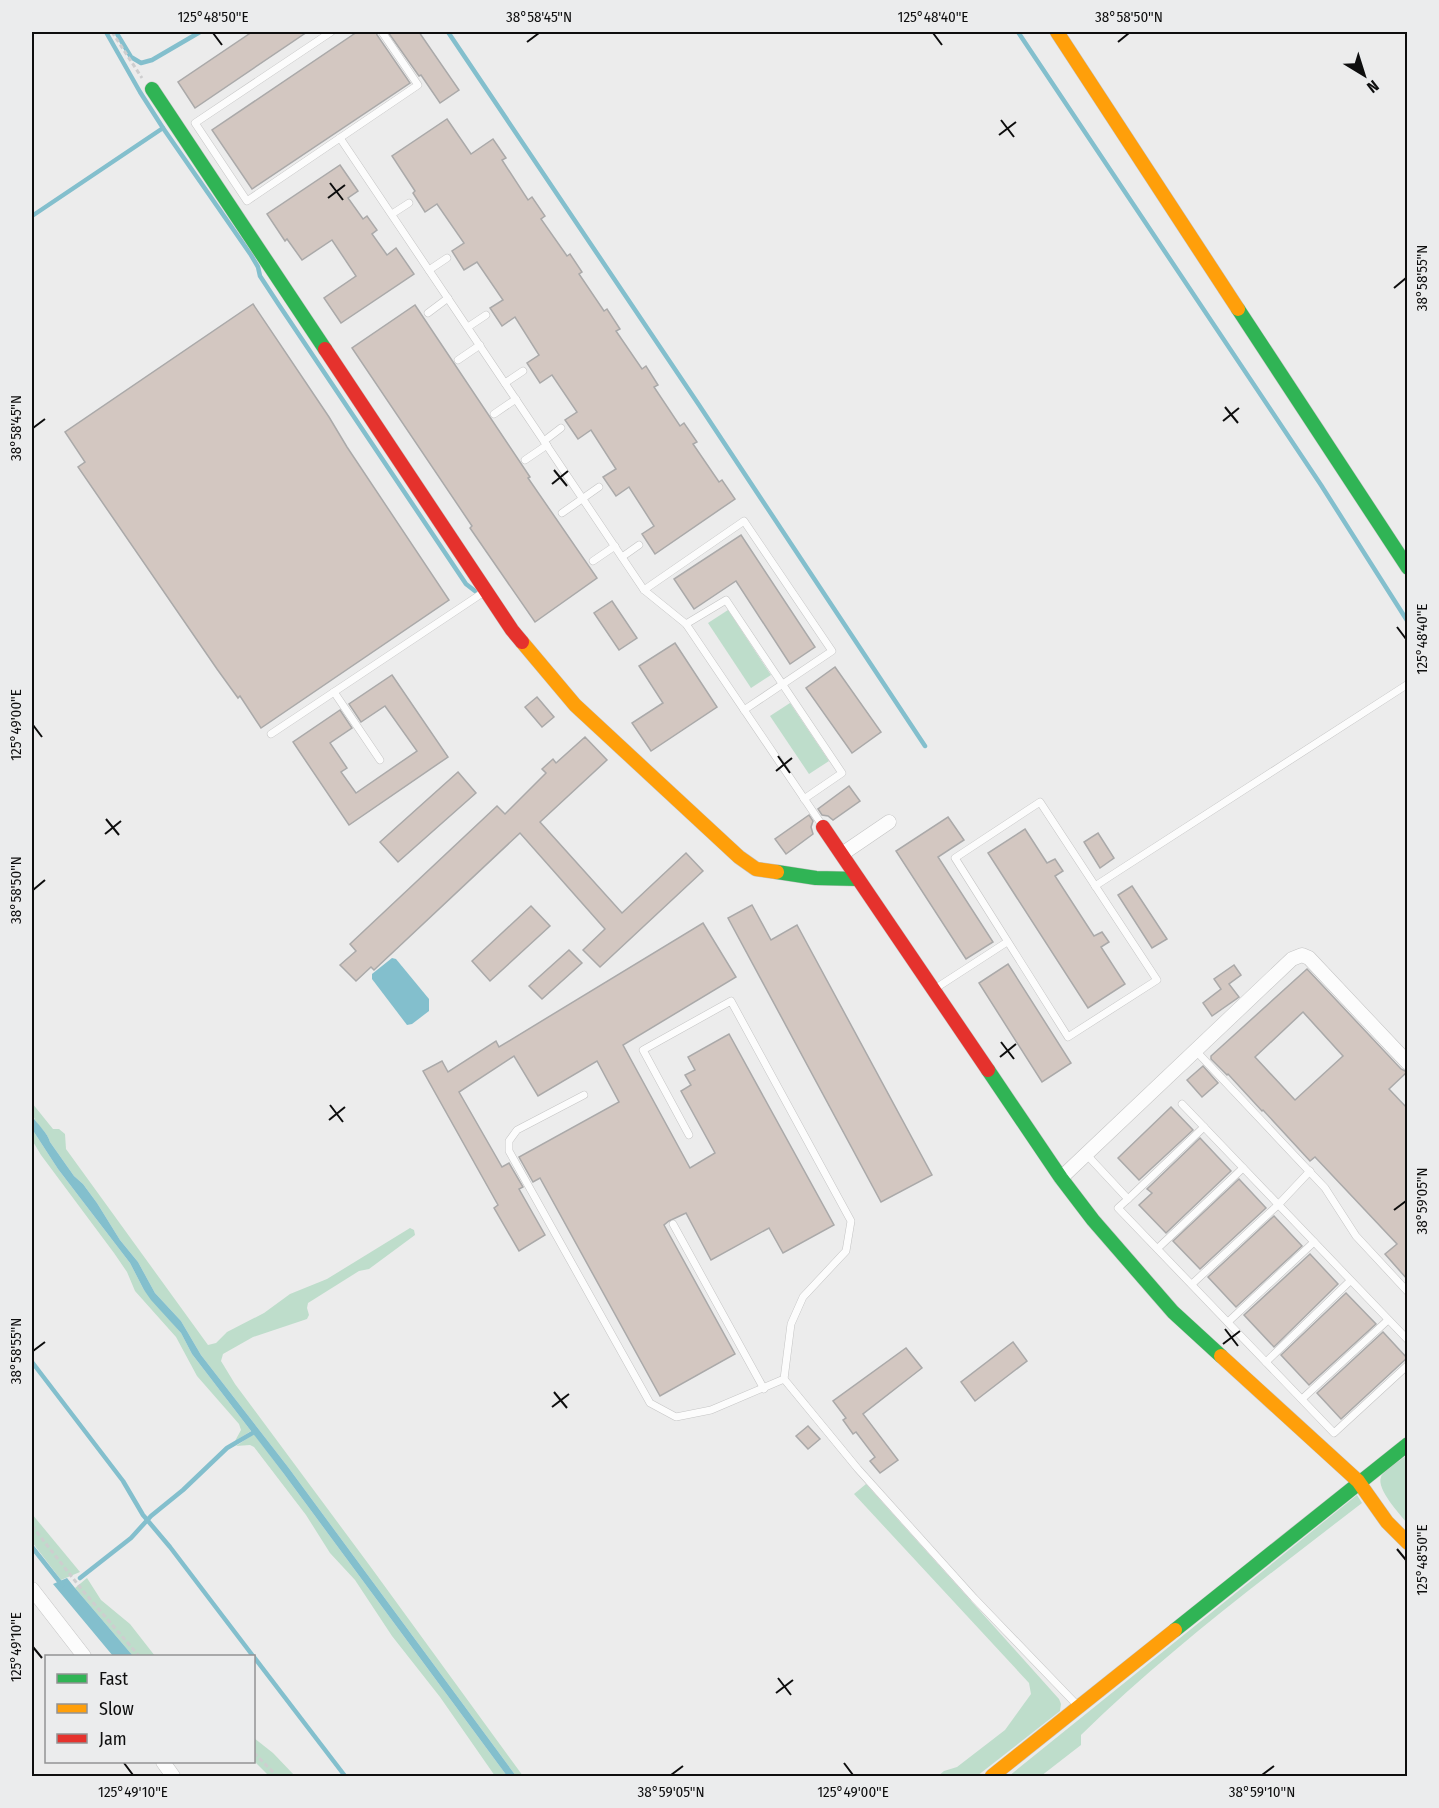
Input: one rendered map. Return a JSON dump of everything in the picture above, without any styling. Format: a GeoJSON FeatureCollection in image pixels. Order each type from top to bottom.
{"type":"FeatureCollection","features":[{"type":"Feature","properties":{"kind":"street"},"geometry":{"type":"LineString","coordinates":[[1057,32],[1407,568]]}},
{"type":"Feature","properties":{"kind":"street"},"geometry":{"type":"LineString","coordinates":[[152,89],[512,630],[575,705],[740,857],[756,869],[816,878],[858,879]]}},
{"type":"Feature","properties":{"kind":"street"},"geometry":{"type":"LineString","coordinates":[[842,854],[889,822]]}},
{"type":"Feature","properties":{"kind":"street"},"geometry":{"type":"LineString","coordinates":[[823,827],[1061,1179],[1093,1220],[1173,1312],[1358,1481],[1387,1522],[1407,1543]]}},
{"type":"Feature","properties":{"kind":"street"},"geometry":{"type":"LineString","coordinates":[[1061,1179],[1292,959],[1302,955],[1309,958],[1407,1063]]}},
{"type":"Feature","properties":{"kind":"street"},"geometry":{"type":"LineString","coordinates":[[992,1776],[1080,1708],[1358,1481],[1407,1444]]}},
{"type":"Feature","properties":{"kind":"street"},"geometry":{"type":"LineString","coordinates":[[32,1589],[83,1655]]}},
{"type":"Feature","properties":{"kind":"street"},"geometry":{"type":"LineString","coordinates":[[164,1763],[173,1776]]}},
{"type":"Feature","properties":{"kind":"lane"},"geometry":{"type":"LineString","coordinates":[[331,32],[195,123],[247,201],[418,85],[382,32]]}},
{"type":"Feature","properties":{"kind":"lane"},"geometry":{"type":"LineString","coordinates":[[340,138],[644,590],[686,624],[823,827]]}},
{"type":"Feature","properties":{"kind":"lane"},"geometry":{"type":"LineString","coordinates":[[392,214],[409,203]]}},
{"type":"Feature","properties":{"kind":"lane"},"geometry":{"type":"LineString","coordinates":[[429,270],[447,258]]}},
{"type":"Feature","properties":{"kind":"lane"},"geometry":{"type":"LineString","coordinates":[[428,313],[448,298]]}},
{"type":"Feature","properties":{"kind":"lane"},"geometry":{"type":"LineString","coordinates":[[468,327],[486,315]]}},
{"type":"Feature","properties":{"kind":"lane"},"geometry":{"type":"LineString","coordinates":[[458,360],[480,345]]}},
{"type":"Feature","properties":{"kind":"lane"},"geometry":{"type":"LineString","coordinates":[[505,383],[524,371]]}},
{"type":"Feature","properties":{"kind":"lane"},"geometry":{"type":"LineString","coordinates":[[494,414],[516,399]]}},
{"type":"Feature","properties":{"kind":"lane"},"geometry":{"type":"LineString","coordinates":[[525,460],[561,428]]}},
{"type":"Feature","properties":{"kind":"lane"},"geometry":{"type":"LineString","coordinates":[[561,513],[599,487]]}},
{"type":"Feature","properties":{"kind":"lane"},"geometry":{"type":"LineString","coordinates":[[644,590],[744,521],[832,651],[744,710]]}},
{"type":"Feature","properties":{"kind":"lane"},"geometry":{"type":"LineString","coordinates":[[622,557],[639,545]]}},
{"type":"Feature","properties":{"kind":"lane"},"geometry":{"type":"LineString","coordinates":[[593,561],[615,546]]}},
{"type":"Feature","properties":{"kind":"lane"},"geometry":{"type":"LineString","coordinates":[[271,734],[486,590]]}},
{"type":"Feature","properties":{"kind":"lane"},"geometry":{"type":"LineString","coordinates":[[686,624],[726,600],[842,773],[804,799]]}},
{"type":"Feature","properties":{"kind":"lane"},"geometry":{"type":"LineString","coordinates":[[1095,886],[1407,684]]}},
{"type":"Feature","properties":{"kind":"lane"},"geometry":{"type":"LineString","coordinates":[[334,692],[380,760]]}},
{"type":"Feature","properties":{"kind":"lane"},"geometry":{"type":"LineString","coordinates":[[1041,802],[1157,980],[1068,1037],[1007,942],[955,858],[1041,802]]}},
{"type":"Feature","properties":{"kind":"lane"},"geometry":{"type":"LineString","coordinates":[[933,990],[1007,942]]}},
{"type":"Feature","properties":{"kind":"lane"},"geometry":{"type":"LineString","coordinates":[[688,1135],[644,1050],[731,1001],[851,1221],[846,1251],[803,1297],[791,1324],[784,1379],[858,1469],[966,1590],[1080,1708]]}},
{"type":"Feature","properties":{"kind":"lane"},"geometry":{"type":"LineString","coordinates":[[1196,1050],[1325,1188],[1356,1236],[1407,1292]]}},
{"type":"Feature","properties":{"kind":"lane"},"geometry":{"type":"LineString","coordinates":[[584,1095],[517,1130],[508,1141],[509,1151],[650,1403],[676,1418],[711,1410],[784,1379]]}},
{"type":"Feature","properties":{"kind":"lane"},"geometry":{"type":"LineString","coordinates":[[1182,1104],[1407,1340]]}},
{"type":"Feature","properties":{"kind":"lane"},"geometry":{"type":"LineString","coordinates":[[1204,1127],[1118,1208],[1334,1433],[1407,1365]]}},
{"type":"Feature","properties":{"kind":"lane"},"geometry":{"type":"LineString","coordinates":[[1087,1155],[1128,1199]]}},
{"type":"Feature","properties":{"kind":"lane"},"geometry":{"type":"LineString","coordinates":[[1158,1248],[1244,1168]]}},
{"type":"Feature","properties":{"kind":"lane"},"geometry":{"type":"LineString","coordinates":[[1192,1284],[1278,1205],[1310,1171]]}},
{"type":"Feature","properties":{"kind":"lane"},"geometry":{"type":"LineString","coordinates":[[672,1224],[764,1389]]}},
{"type":"Feature","properties":{"kind":"lane"},"geometry":{"type":"LineString","coordinates":[[1228,1322],[1314,1242]]}},
{"type":"Feature","properties":{"kind":"lane"},"geometry":{"type":"LineString","coordinates":[[1266,1362],[1350,1281]]}},
{"type":"Feature","properties":{"kind":"lane"},"geometry":{"type":"LineString","coordinates":[[1302,1399],[1388,1320]]}},
{"type":"Feature","properties":{"kind":"path"},"geometry":{"type":"LineString","coordinates":[[112,32],[129,60],[152,89]]}},
{"type":"Feature","properties":{"kind":"path"},"geometry":{"type":"LineString","coordinates":[[32,1526],[83,1591],[138,1655]]}},
{"type":"Feature","properties":{"kind":"path"},"geometry":{"type":"LineString","coordinates":[[255,1754],[277,1776]]}},
{"type":"Feature","properties":{"kind":"green space"},"geometry":{"type":"Polygon","coordinates":[[[728,610],[771,675],[751,688],[708,623],[728,610]]]}},
{"type":"Feature","properties":{"kind":"green space"},"geometry":{"type":"Polygon","coordinates":[[[790,703],[829,761],[809,774],[770,716],[790,703]]]}},
{"type":"Feature","properties":{"kind":"green space"},"geometry":{"type":"Polygon","coordinates":[[[32,1103],[53,1129],[59,1129],[65,1134],[66,1149],[208,1345],[216,1343],[227,1332],[264,1313],[290,1294],[327,1279],[410,1228],[414,1230],[415,1235],[369,1269],[359,1271],[308,1303],[307,1319],[253,1337],[223,1354],[221,1361],[235,1384],[523,1776],[516,1776],[288,1467],[201,1355],[181,1321],[155,1293],[138,1262],[120,1240],[97,1203],[74,1176],[36,1122],[32,1103]]]}},
{"type":"Feature","properties":{"kind":"green space"},"geometry":{"type":"Polygon","coordinates":[[[32,1129],[58,1169],[130,1263],[144,1290],[181,1333],[192,1354],[251,1431],[235,1441],[241,1430],[239,1424],[197,1376],[176,1337],[135,1291],[127,1272],[114,1253],[41,1155],[32,1140],[32,1129]]]}},
{"type":"Feature","properties":{"kind":"green space"},"geometry":{"type":"Polygon","coordinates":[[[254,1434],[507,1776],[495,1776],[440,1697],[392,1636],[355,1580],[330,1553],[306,1515],[254,1447],[236,1446],[254,1434]]]}},
{"type":"Feature","properties":{"kind":"green space"},"geometry":{"type":"Polygon","coordinates":[[[1407,1455],[1407,1523],[1390,1501],[1380,1482],[1385,1472],[1407,1455]]]}},
{"type":"Feature","properties":{"kind":"green space"},"geometry":{"type":"Polygon","coordinates":[[[866,1484],[1059,1699],[1061,1704],[1060,1711],[977,1776],[938,1776],[944,1771],[957,1767],[1005,1730],[1031,1694],[1029,1683],[854,1494],[866,1484]]]}},
{"type":"Feature","properties":{"kind":"green space"},"geometry":{"type":"Polygon","coordinates":[[[1357,1495],[1362,1503],[1218,1615],[1148,1673],[1081,1735],[1081,1745],[1041,1776],[1009,1776],[1357,1495]]]}},
{"type":"Feature","properties":{"kind":"green space"},"geometry":{"type":"Polygon","coordinates":[[[32,1514],[80,1572],[61,1580],[32,1542],[32,1514]]]}},
{"type":"Feature","properties":{"kind":"green space"},"geometry":{"type":"Polygon","coordinates":[[[87,1578],[101,1600],[130,1624],[154,1655],[132,1655],[75,1588],[87,1578]]]}},
{"type":"Feature","properties":{"kind":"green space"},"geometry":{"type":"Polygon","coordinates":[[[255,1739],[273,1753],[295,1776],[269,1776],[255,1762],[255,1739]]]}},
{"type":"Feature","properties":{"kind":"water"},"geometry":{"type":"Polygon","coordinates":[[[392,958],[396,959],[429,999],[429,1011],[412,1024],[407,1025],[372,979],[372,974],[392,958]]]}},
{"type":"Feature","properties":{"kind":"water"},"geometry":{"type":"Polygon","coordinates":[[[32,1116],[138,1262],[155,1293],[181,1321],[201,1355],[288,1467],[516,1776],[507,1776],[284,1474],[192,1354],[181,1333],[151,1300],[130,1263],[58,1169],[32,1129],[32,1116]]]}},
{"type":"Feature","properties":{"kind":"water"},"geometry":{"type":"Polygon","coordinates":[[[67,1578],[132,1655],[112,1655],[53,1584],[67,1578]]]}},
{"type":"Feature","properties":{"kind":"building"},"geometry":{"type":"Polygon","coordinates":[[[252,32],[307,32],[195,108],[178,82],[252,32]]]}},
{"type":"Feature","properties":{"kind":"building"},"geometry":{"type":"Polygon","coordinates":[[[357,32],[376,32],[410,83],[252,189],[212,130],[357,32]]]}},
{"type":"Feature","properties":{"kind":"building"},"geometry":{"type":"Polygon","coordinates":[[[388,32],[419,32],[459,90],[440,103],[388,32]]]}},
{"type":"Feature","properties":{"kind":"building"},"geometry":{"type":"Polygon","coordinates":[[[447,119],[471,154],[493,139],[506,158],[502,160],[528,200],[532,197],[545,216],[541,219],[567,256],[570,254],[582,272],[579,274],[604,311],[607,309],[620,329],[616,331],[642,369],[646,366],[658,385],[654,387],[680,426],[684,423],[697,442],[693,444],[719,482],[722,480],[735,499],[655,554],[642,534],[654,526],[629,487],[616,496],[603,477],[616,469],[591,430],[578,439],[565,420],[577,412],[552,375],[540,383],[527,363],[539,355],[515,317],[502,326],[490,308],[503,300],[477,262],[464,270],[452,251],[464,243],[437,204],[425,212],[413,193],[415,191],[392,156],[447,119]]]}},
{"type":"Feature","properties":{"kind":"building"},"geometry":{"type":"Polygon","coordinates":[[[340,165],[358,191],[348,198],[363,219],[367,216],[377,230],[372,234],[387,255],[396,248],[414,274],[341,323],[324,298],[356,276],[332,240],[302,260],[287,239],[285,241],[267,214],[340,165]]]}},
{"type":"Feature","properties":{"kind":"building"},"geometry":{"type":"Polygon","coordinates":[[[253,304],[449,600],[261,728],[240,696],[238,698],[217,669],[78,467],[85,462],[65,432],[253,304]]]}},
{"type":"Feature","properties":{"kind":"building"},"geometry":{"type":"Polygon","coordinates":[[[415,305],[530,477],[528,478],[597,578],[535,622],[470,528],[472,526],[352,348],[415,305]]]}},
{"type":"Feature","properties":{"kind":"building"},"geometry":{"type":"Polygon","coordinates":[[[741,535],[815,647],[790,664],[736,581],[694,609],[674,579],[741,535]]]}},
{"type":"Feature","properties":{"kind":"building"},"geometry":{"type":"Polygon","coordinates":[[[612,601],[637,638],[619,650],[594,613],[612,601]]]}},
{"type":"Feature","properties":{"kind":"building"},"geometry":{"type":"Polygon","coordinates":[[[675,643],[717,707],[651,751],[632,723],[663,703],[639,666],[675,643]]]}},
{"type":"Feature","properties":{"kind":"building"},"geometry":{"type":"Polygon","coordinates":[[[835,667],[881,732],[852,753],[806,688],[835,667]]]}},
{"type":"Feature","properties":{"kind":"building"},"geometry":{"type":"Polygon","coordinates":[[[392,675],[448,757],[349,825],[293,742],[340,710],[352,728],[330,743],[347,768],[341,772],[356,793],[417,751],[385,706],[361,722],[349,704],[392,675]]]}},
{"type":"Feature","properties":{"kind":"building"},"geometry":{"type":"Polygon","coordinates":[[[537,697],[554,717],[542,727],[525,707],[537,697]]]}},
{"type":"Feature","properties":{"kind":"building"},"geometry":{"type":"Polygon","coordinates":[[[585,737],[607,760],[540,822],[622,913],[686,853],[703,871],[600,967],[583,950],[605,929],[520,833],[374,970],[371,967],[356,981],[340,965],[356,951],[350,944],[497,806],[505,814],[546,773],[542,769],[553,759],[556,763],[585,737]]]}},
{"type":"Feature","properties":{"kind":"building"},"geometry":{"type":"Polygon","coordinates":[[[458,772],[476,793],[398,862],[380,842],[458,772]]]}},
{"type":"Feature","properties":{"kind":"building"},"geometry":{"type":"Polygon","coordinates":[[[849,786],[860,801],[833,820],[822,815],[818,809],[849,786]]]}},
{"type":"Feature","properties":{"kind":"building"},"geometry":{"type":"Polygon","coordinates":[[[809,815],[813,821],[811,827],[813,834],[786,854],[775,839],[809,815]]]}},
{"type":"Feature","properties":{"kind":"building"},"geometry":{"type":"Polygon","coordinates":[[[948,817],[964,840],[938,857],[993,942],[966,959],[896,851],[948,817]]]}},
{"type":"Feature","properties":{"kind":"building"},"geometry":{"type":"Polygon","coordinates":[[[1025,829],[1047,863],[1055,859],[1063,871],[1055,876],[1094,936],[1102,932],[1109,942],[1101,947],[1125,984],[1088,1008],[988,853],[1025,829]]]}},
{"type":"Feature","properties":{"kind":"building"},"geometry":{"type":"Polygon","coordinates":[[[1098,833],[1114,858],[1100,868],[1084,842],[1098,833]]]}},
{"type":"Feature","properties":{"kind":"building"},"geometry":{"type":"Polygon","coordinates":[[[1132,886],[1167,939],[1152,948],[1118,895],[1132,886]]]}},
{"type":"Feature","properties":{"kind":"building"},"geometry":{"type":"Polygon","coordinates":[[[752,905],[771,940],[797,925],[932,1175],[881,1202],[728,918],[752,905]]]}},
{"type":"Feature","properties":{"kind":"building"},"geometry":{"type":"Polygon","coordinates":[[[531,906],[550,926],[490,981],[472,961],[531,906]]]}},
{"type":"Feature","properties":{"kind":"building"},"geometry":{"type":"Polygon","coordinates":[[[703,923],[736,977],[623,1045],[690,1168],[715,1153],[681,1091],[691,1085],[685,1075],[695,1070],[688,1057],[729,1034],[834,1225],[783,1253],[769,1228],[711,1260],[686,1213],[664,1225],[735,1354],[660,1396],[540,1178],[533,1182],[519,1157],[619,1102],[597,1061],[538,1096],[514,1056],[459,1092],[502,1167],[509,1163],[523,1187],[519,1189],[545,1235],[519,1251],[494,1208],[498,1205],[423,1071],[442,1061],[448,1072],[496,1041],[499,1047],[703,923]]]}},
{"type":"Feature","properties":{"kind":"building"},"geometry":{"type":"Polygon","coordinates":[[[569,950],[582,963],[542,999],[529,986],[569,950]]]}},
{"type":"Feature","properties":{"kind":"building"},"geometry":{"type":"Polygon","coordinates":[[[1008,964],[1071,1063],[1042,1082],[979,983],[1008,964]]]}},
{"type":"Feature","properties":{"kind":"building"},"geometry":{"type":"Polygon","coordinates":[[[1234,965],[1241,975],[1229,984],[1239,997],[1212,1016],[1203,1003],[1221,989],[1214,979],[1234,965]]]}},
{"type":"Feature","properties":{"kind":"building"},"geometry":{"type":"Polygon","coordinates":[[[1307,969],[1401,1069],[1407,1072],[1389,1089],[1407,1108],[1407,1279],[1385,1254],[1397,1244],[1315,1157],[1310,1161],[1211,1059],[1211,1056],[1307,969]],[[1303,1012],[1255,1057],[1295,1100],[1343,1056],[1303,1012]]]}},
{"type":"Feature","properties":{"kind":"building"},"geometry":{"type":"Polygon","coordinates":[[[1203,1066],[1218,1083],[1202,1097],[1187,1080],[1203,1066]]]}},
{"type":"Feature","properties":{"kind":"building"},"geometry":{"type":"Polygon","coordinates":[[[1171,1107],[1193,1130],[1139,1180],[1118,1158],[1171,1107]]]}},
{"type":"Feature","properties":{"kind":"building"},"geometry":{"type":"Polygon","coordinates":[[[1200,1138],[1231,1171],[1166,1233],[1139,1205],[1152,1193],[1147,1189],[1200,1138]]]}},
{"type":"Feature","properties":{"kind":"building"},"geometry":{"type":"Polygon","coordinates":[[[1239,1179],[1266,1208],[1200,1269],[1173,1241],[1239,1179]]]}},
{"type":"Feature","properties":{"kind":"building"},"geometry":{"type":"Polygon","coordinates":[[[1274,1216],[1302,1246],[1236,1307],[1208,1277],[1274,1216]]]}},
{"type":"Feature","properties":{"kind":"building"},"geometry":{"type":"Polygon","coordinates":[[[1310,1254],[1338,1284],[1274,1347],[1244,1315],[1310,1254]]]}},
{"type":"Feature","properties":{"kind":"building"},"geometry":{"type":"Polygon","coordinates":[[[1346,1293],[1376,1324],[1309,1385],[1281,1355],[1346,1293]]]}},
{"type":"Feature","properties":{"kind":"building"},"geometry":{"type":"Polygon","coordinates":[[[1383,1332],[1407,1358],[1341,1419],[1317,1393],[1383,1332]]]}},
{"type":"Feature","properties":{"kind":"building"},"geometry":{"type":"Polygon","coordinates":[[[1013,1342],[1027,1361],[975,1401],[961,1382],[1013,1342]]]}},
{"type":"Feature","properties":{"kind":"building"},"geometry":{"type":"Polygon","coordinates":[[[906,1348],[922,1368],[863,1414],[898,1460],[880,1473],[870,1461],[875,1457],[856,1432],[853,1434],[843,1420],[846,1418],[833,1401],[906,1348]]]}},
{"type":"Feature","properties":{"kind":"building"},"geometry":{"type":"Polygon","coordinates":[[[808,1426],[820,1439],[808,1449],[796,1436],[808,1426]]]}},
{"type":"Feature","properties":{"kind":"waterway"},"geometry":{"type":"LineString","coordinates":[[106,32],[140,92],[251,255],[260,276],[279,305],[466,584],[475,591]]}},
{"type":"Feature","properties":{"kind":"waterway"},"geometry":{"type":"LineString","coordinates":[[116,32],[131,57],[141,63],[152,60],[200,32]]}},
{"type":"Feature","properties":{"kind":"waterway"},"geometry":{"type":"LineString","coordinates":[[448,32],[925,746]]}},
{"type":"Feature","properties":{"kind":"waterway"},"geometry":{"type":"LineString","coordinates":[[1018,32],[1321,485],[1408,622]]}},
{"type":"Feature","properties":{"kind":"waterway"},"geometry":{"type":"LineString","coordinates":[[32,216],[163,128]]}},
{"type":"Feature","properties":{"kind":"waterway"},"geometry":{"type":"LineString","coordinates":[[32,1362],[123,1481],[143,1515],[252,1655]]}},
{"type":"Feature","properties":{"kind":"waterway"},"geometry":{"type":"LineString","coordinates":[[80,1578],[131,1538],[151,1516],[183,1490],[227,1448],[256,1431]]}},
{"type":"Feature","properties":{"kind":"waterway"},"geometry":{"type":"LineString","coordinates":[[32,1547],[62,1585]]}},
{"type":"Feature","properties":{"kind":"waterway"},"geometry":{"type":"LineString","coordinates":[[255,1658],[345,1776]]}},
{"type":"Feature","properties":{"kind":"traffic: fast"},"geometry":{"type":"LineString","coordinates":[[152,89],[325,349]]}},
{"type":"Feature","properties":{"kind":"traffic: fast"},"geometry":{"type":"LineString","coordinates":[[1238,309],[1408,568]]}},
{"type":"Feature","properties":{"kind":"traffic: fast"},"geometry":{"type":"LineString","coordinates":[[777,872],[816,878],[858,879]]}},
{"type":"Feature","properties":{"kind":"traffic: fast"},"geometry":{"type":"LineString","coordinates":[[988,1070],[1061,1178],[1093,1220],[1173,1312],[1221,1356]]}},
{"type":"Feature","properties":{"kind":"traffic: fast"},"geometry":{"type":"LineString","coordinates":[[1175,1630],[1408,1444]]}},
{"type":"Feature","properties":{"kind":"traffic: slow"},"geometry":{"type":"LineString","coordinates":[[1057,32],[1238,309]]}},
{"type":"Feature","properties":{"kind":"traffic: slow"},"geometry":{"type":"LineString","coordinates":[[522,642],[575,705],[739,857],[756,869],[777,872]]}},
{"type":"Feature","properties":{"kind":"traffic: slow"},"geometry":{"type":"LineString","coordinates":[[1221,1356],[1358,1481],[1387,1522],[1408,1543]]}},
{"type":"Feature","properties":{"kind":"traffic: slow"},"geometry":{"type":"LineString","coordinates":[[992,1776],[1175,1630]]}},
{"type":"Feature","properties":{"kind":"traffic: jam"},"geometry":{"type":"LineString","coordinates":[[325,349],[522,642]]}},
{"type":"Feature","properties":{"kind":"traffic: jam"},"geometry":{"type":"LineString","coordinates":[[823,827],[988,1070]]}}]}
